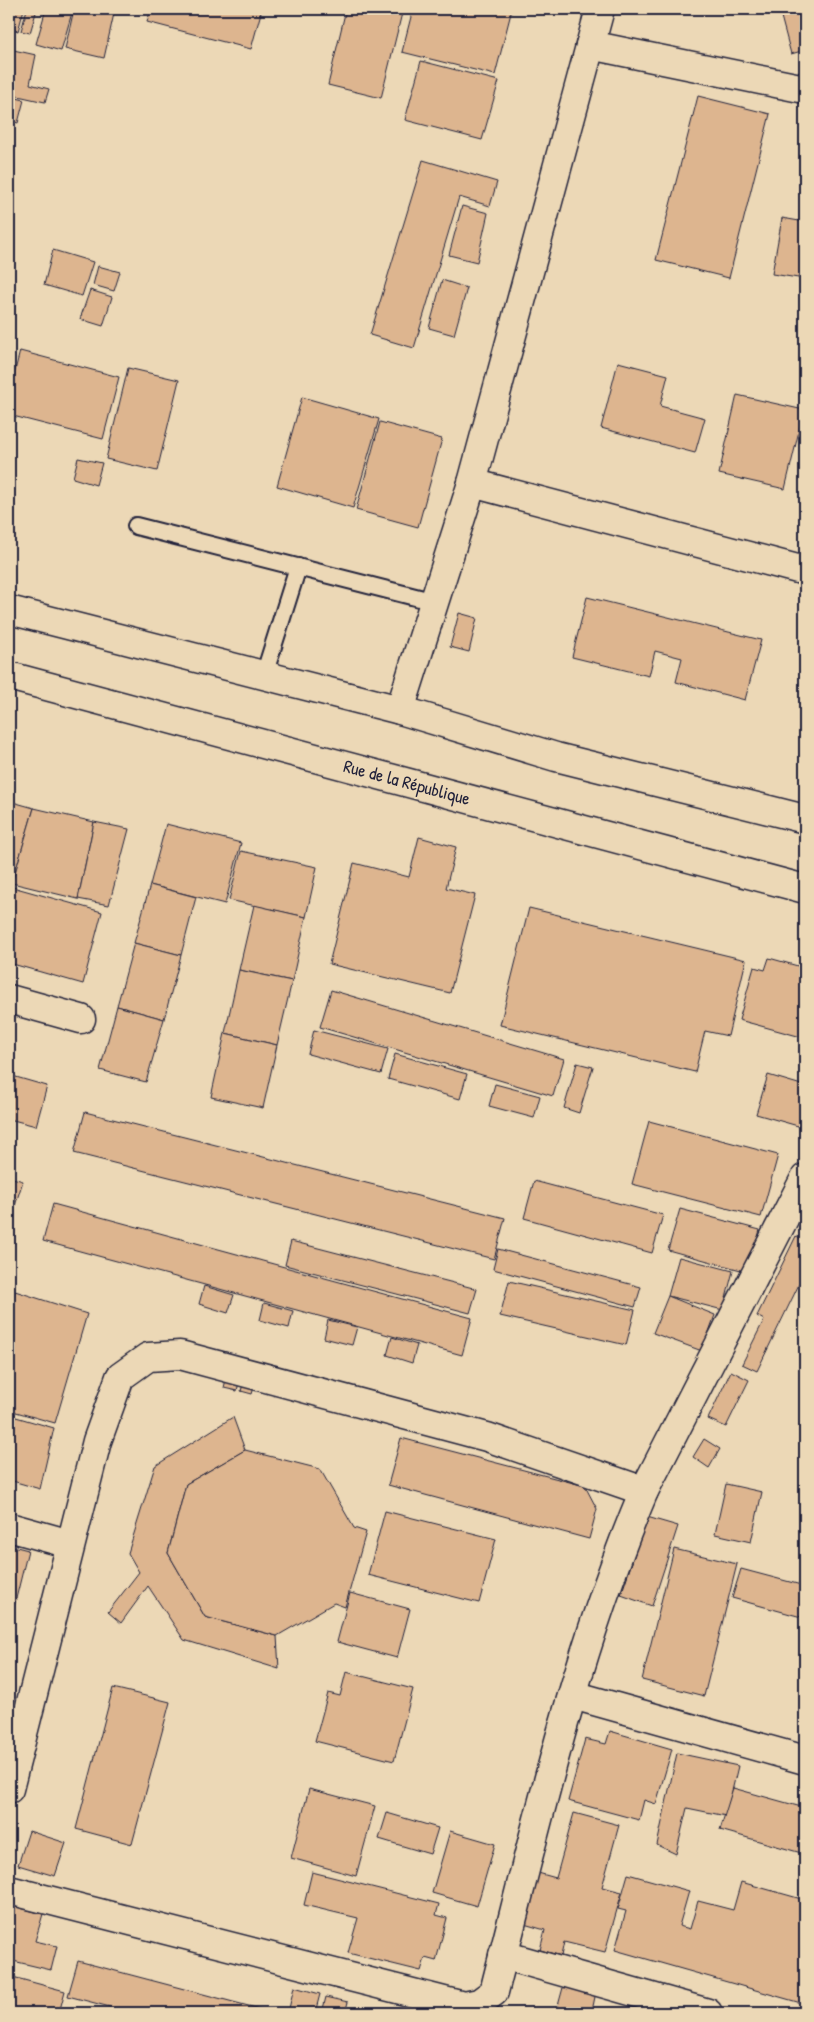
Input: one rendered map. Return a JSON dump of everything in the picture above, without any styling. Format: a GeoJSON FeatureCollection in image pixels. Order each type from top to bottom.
{"type":"FeatureCollection","features":[{"type":"Feature","properties":{"kind":"street"},"geometry":{"type":"LineString","coordinates":[[400,710],[472,483],[600,9]]}},
{"type":"Feature","properties":{"kind":"street"},"geometry":{"type":"LineString","coordinates":[[590,45],[805,89]]}},
{"type":"Feature","properties":{"kind":"street"},"geometry":{"type":"LineString","coordinates":[[472,483],[805,571]]}},
{"type":"Feature","properties":{"kind":"street"},"geometry":{"type":"LineString","coordinates":[[9,610],[400,710],[556,757],[805,819]]}},
{"type":"Feature","properties":{"kind":"street","name":"Rue de la République"},"geometry":{"type":"LineString","coordinates":[[9,676],[805,888]]}},
{"type":"Feature","properties":{"kind":"street"},"geometry":{"type":"LineString","coordinates":[[9,999],[81,1019]]}},
{"type":"Feature","properties":{"kind":"street"},"geometry":{"type":"LineString","coordinates":[[9,1890],[464,2006],[479,2003],[494,1992],[573,1695],[623,1541],[644,1491],[801,1195]]}},
{"type":"Feature","properties":{"kind":"street"},"geometry":{"type":"LineString","coordinates":[[9,1789],[97,1441],[120,1377],[148,1357],[180,1355],[458,1429],[644,1491]]}},
{"type":"Feature","properties":{"kind":"street"},"geometry":{"type":"LineString","coordinates":[[9,1527],[70,1544]]}},
{"type":"Feature","properties":{"kind":"street"},"geometry":{"type":"LineString","coordinates":[[573,1695],[805,1760]]}},
{"type":"Feature","properties":{"kind":"street"},"geometry":{"type":"LineString","coordinates":[[503,1955],[708,2013]]}},
{"type":"Feature","properties":{"kind":"lane"},"geometry":{"type":"LineString","coordinates":[[136,526],[435,602]]}},
{"type":"Feature","properties":{"kind":"lane"},"geometry":{"type":"LineString","coordinates":[[264,675],[298,567]]}},
{"type":"Feature","properties":{"kind":"building"},"geometry":{"type":"Polygon","coordinates":[[[9,9],[24,9],[18,31],[9,28],[9,9]]]}},
{"type":"Feature","properties":{"kind":"building"},"geometry":{"type":"Polygon","coordinates":[[[27,9],[37,9],[30,33],[21,31],[27,9]]]}},
{"type":"Feature","properties":{"kind":"building"},"geometry":{"type":"Polygon","coordinates":[[[46,9],[73,9],[61,51],[36,44],[46,9]]]}},
{"type":"Feature","properties":{"kind":"building"},"geometry":{"type":"Polygon","coordinates":[[[74,9],[115,9],[104,58],[65,49],[74,9]]]}},
{"type":"Feature","properties":{"kind":"building"},"geometry":{"type":"Polygon","coordinates":[[[151,9],[262,9],[251,49],[147,22],[151,9]]]}},
{"type":"Feature","properties":{"kind":"building"},"geometry":{"type":"Polygon","coordinates":[[[346,9],[403,9],[381,98],[328,85],[346,9]]]}},
{"type":"Feature","properties":{"kind":"building"},"geometry":{"type":"Polygon","coordinates":[[[413,9],[512,9],[495,75],[402,52],[413,9]]]}},
{"type":"Feature","properties":{"kind":"building"},"geometry":{"type":"Polygon","coordinates":[[[779,9],[805,9],[805,50],[791,54],[779,9]]]}},
{"type":"Feature","properties":{"kind":"building"},"geometry":{"type":"Polygon","coordinates":[[[9,49],[36,55],[30,84],[49,89],[45,102],[9,94],[9,49]]]}},
{"type":"Feature","properties":{"kind":"building"},"geometry":{"type":"Polygon","coordinates":[[[421,61],[499,81],[482,140],[405,120],[421,61]]]}},
{"type":"Feature","properties":{"kind":"building"},"geometry":{"type":"Polygon","coordinates":[[[9,96],[24,100],[18,123],[9,120],[9,96]]]}},
{"type":"Feature","properties":{"kind":"building"},"geometry":{"type":"Polygon","coordinates":[[[698,96],[770,114],[729,278],[656,260],[698,96]]]}},
{"type":"Feature","properties":{"kind":"building"},"geometry":{"type":"Polygon","coordinates":[[[423,160],[497,182],[490,206],[459,197],[414,348],[370,335],[423,160]]]}},
{"type":"Feature","properties":{"kind":"building"},"geometry":{"type":"Polygon","coordinates":[[[462,206],[488,213],[477,262],[449,255],[462,206]]]}},
{"type":"Feature","properties":{"kind":"building"},"geometry":{"type":"Polygon","coordinates":[[[782,218],[805,222],[805,279],[772,274],[782,218]]]}},
{"type":"Feature","properties":{"kind":"building"},"geometry":{"type":"Polygon","coordinates":[[[53,250],[93,262],[82,296],[44,285],[53,250]]]}},
{"type":"Feature","properties":{"kind":"building"},"geometry":{"type":"Polygon","coordinates":[[[98,266],[120,272],[114,291],[93,285],[98,266]]]}},
{"type":"Feature","properties":{"kind":"building"},"geometry":{"type":"Polygon","coordinates":[[[442,280],[467,288],[454,335],[429,328],[442,280]]]}},
{"type":"Feature","properties":{"kind":"building"},"geometry":{"type":"Polygon","coordinates":[[[90,290],[112,297],[103,326],[80,319],[90,290]]]}},
{"type":"Feature","properties":{"kind":"building"},"geometry":{"type":"Polygon","coordinates":[[[20,351],[119,377],[103,439],[9,415],[9,394],[20,351]]]}},
{"type":"Feature","properties":{"kind":"building"},"geometry":{"type":"Polygon","coordinates":[[[618,362],[668,375],[660,406],[705,418],[695,453],[601,428],[618,362]]]}},
{"type":"Feature","properties":{"kind":"building"},"geometry":{"type":"Polygon","coordinates":[[[128,368],[179,380],[157,471],[106,459],[128,368]]]}},
{"type":"Feature","properties":{"kind":"building"},"geometry":{"type":"Polygon","coordinates":[[[737,395],[804,410],[785,489],[719,474],[737,395]]]}},
{"type":"Feature","properties":{"kind":"building"},"geometry":{"type":"Polygon","coordinates":[[[302,397],[379,419],[353,508],[277,486],[302,397]]]}},
{"type":"Feature","properties":{"kind":"building"},"geometry":{"type":"Polygon","coordinates":[[[380,422],[442,439],[418,527],[356,510],[380,422]]]}},
{"type":"Feature","properties":{"kind":"building"},"geometry":{"type":"Polygon","coordinates":[[[78,458],[102,463],[96,485],[73,478],[78,458]]]}},
{"type":"Feature","properties":{"kind":"building"},"geometry":{"type":"Polygon","coordinates":[[[587,597],[761,640],[745,700],[676,682],[682,658],[655,651],[649,676],[572,657],[587,597]]]}},
{"type":"Feature","properties":{"kind":"building"},"geometry":{"type":"Polygon","coordinates":[[[459,613],[477,618],[469,652],[450,647],[459,613]]]}},
{"type":"Feature","properties":{"kind":"building"},"geometry":{"type":"Polygon","coordinates":[[[9,801],[34,808],[12,883],[9,882],[9,801]]]}},
{"type":"Feature","properties":{"kind":"building"},"geometry":{"type":"Polygon","coordinates":[[[34,808],[94,822],[78,899],[12,883],[34,808]]]}},
{"type":"Feature","properties":{"kind":"building"},"geometry":{"type":"Polygon","coordinates":[[[94,822],[129,829],[109,905],[78,899],[94,822]]]}},
{"type":"Feature","properties":{"kind":"building"},"geometry":{"type":"Polygon","coordinates":[[[166,824],[241,843],[225,904],[150,885],[166,824]]]}},
{"type":"Feature","properties":{"kind":"building"},"geometry":{"type":"Polygon","coordinates":[[[419,837],[456,847],[446,888],[475,895],[450,993],[329,964],[354,863],[409,877],[419,837]]]}},
{"type":"Feature","properties":{"kind":"building"},"geometry":{"type":"Polygon","coordinates":[[[241,851],[317,867],[306,917],[229,900],[241,851]]]}},
{"type":"Feature","properties":{"kind":"building"},"geometry":{"type":"Polygon","coordinates":[[[150,885],[196,897],[181,955],[134,943],[150,885]]]}},
{"type":"Feature","properties":{"kind":"building"},"geometry":{"type":"Polygon","coordinates":[[[9,886],[102,912],[83,984],[9,963],[9,886]]]}},
{"type":"Feature","properties":{"kind":"building"},"geometry":{"type":"Polygon","coordinates":[[[254,905],[306,917],[292,981],[239,970],[254,905]]]}},
{"type":"Feature","properties":{"kind":"building"},"geometry":{"type":"Polygon","coordinates":[[[529,908],[746,960],[728,1036],[705,1031],[695,1072],[500,1025],[529,908]]]}},
{"type":"Feature","properties":{"kind":"building"},"geometry":{"type":"Polygon","coordinates":[[[134,943],[181,955],[164,1019],[117,1006],[134,943]]]}},
{"type":"Feature","properties":{"kind":"building"},"geometry":{"type":"Polygon","coordinates":[[[769,958],[805,968],[805,1038],[739,1020],[754,967],[765,970],[769,958]]]}},
{"type":"Feature","properties":{"kind":"building"},"geometry":{"type":"Polygon","coordinates":[[[239,970],[292,981],[277,1045],[225,1033],[239,970]]]}},
{"type":"Feature","properties":{"kind":"building"},"geometry":{"type":"Polygon","coordinates":[[[331,990],[564,1059],[553,1096],[320,1027],[331,990]]]}},
{"type":"Feature","properties":{"kind":"building"},"geometry":{"type":"Polygon","coordinates":[[[117,1006],[164,1019],[146,1082],[100,1070],[117,1006]]]}},
{"type":"Feature","properties":{"kind":"building"},"geometry":{"type":"Polygon","coordinates":[[[314,1030],[388,1049],[381,1074],[308,1054],[314,1030]]]}},
{"type":"Feature","properties":{"kind":"building"},"geometry":{"type":"Polygon","coordinates":[[[225,1033],[277,1045],[263,1108],[211,1097],[225,1033]]]}},
{"type":"Feature","properties":{"kind":"building"},"geometry":{"type":"Polygon","coordinates":[[[395,1054],[467,1074],[460,1099],[388,1079],[395,1054]]]}},
{"type":"Feature","properties":{"kind":"building"},"geometry":{"type":"Polygon","coordinates":[[[577,1063],[593,1067],[579,1113],[564,1108],[577,1063]]]}},
{"type":"Feature","properties":{"kind":"building"},"geometry":{"type":"Polygon","coordinates":[[[9,1075],[47,1086],[36,1126],[9,1119],[9,1075]]]}},
{"type":"Feature","properties":{"kind":"building"},"geometry":{"type":"Polygon","coordinates":[[[768,1075],[805,1086],[805,1128],[756,1114],[768,1075]]]}},
{"type":"Feature","properties":{"kind":"building"},"geometry":{"type":"Polygon","coordinates":[[[495,1084],[540,1096],[534,1118],[489,1106],[495,1084]]]}},
{"type":"Feature","properties":{"kind":"building"},"geometry":{"type":"Polygon","coordinates":[[[85,1112],[505,1218],[494,1259],[74,1153],[85,1112]]]}},
{"type":"Feature","properties":{"kind":"building"},"geometry":{"type":"Polygon","coordinates":[[[649,1121],[778,1155],[761,1217],[632,1184],[649,1121]]]}},
{"type":"Feature","properties":{"kind":"building"},"geometry":{"type":"Polygon","coordinates":[[[9,1177],[23,1181],[11,1218],[9,1218],[9,1177]]]}},
{"type":"Feature","properties":{"kind":"building"},"geometry":{"type":"Polygon","coordinates":[[[534,1181],[663,1215],[652,1253],[524,1218],[534,1181]]]}},
{"type":"Feature","properties":{"kind":"building"},"geometry":{"type":"Polygon","coordinates":[[[53,1204],[472,1318],[462,1355],[43,1241],[53,1204]]]}},
{"type":"Feature","properties":{"kind":"building"},"geometry":{"type":"Polygon","coordinates":[[[680,1209],[760,1230],[748,1272],[668,1250],[680,1209]]]}},
{"type":"Feature","properties":{"kind":"building"},"geometry":{"type":"Polygon","coordinates":[[[805,1232],[805,1272],[757,1371],[742,1364],[764,1320],[757,1316],[796,1236],[801,1240],[805,1232]]]}},
{"type":"Feature","properties":{"kind":"building"},"geometry":{"type":"Polygon","coordinates":[[[291,1241],[477,1289],[470,1313],[285,1265],[291,1241]]]}},
{"type":"Feature","properties":{"kind":"building"},"geometry":{"type":"Polygon","coordinates":[[[498,1249],[641,1287],[635,1307],[493,1269],[498,1249]]]}},
{"type":"Feature","properties":{"kind":"building"},"geometry":{"type":"Polygon","coordinates":[[[679,1257],[733,1271],[723,1310],[668,1296],[679,1257]]]}},
{"type":"Feature","properties":{"kind":"building"},"geometry":{"type":"Polygon","coordinates":[[[509,1281],[635,1310],[626,1345],[500,1316],[509,1281]]]}},
{"type":"Feature","properties":{"kind":"building"},"geometry":{"type":"Polygon","coordinates":[[[204,1286],[234,1295],[228,1313],[199,1304],[204,1286]]]}},
{"type":"Feature","properties":{"kind":"building"},"geometry":{"type":"Polygon","coordinates":[[[15,1291],[87,1314],[55,1423],[9,1410],[9,1316],[15,1291]]]}},
{"type":"Feature","properties":{"kind":"building"},"geometry":{"type":"Polygon","coordinates":[[[668,1296],[715,1315],[702,1351],[653,1333],[668,1296]]]}},
{"type":"Feature","properties":{"kind":"building"},"geometry":{"type":"Polygon","coordinates":[[[264,1303],[293,1311],[289,1328],[260,1320],[264,1303]]]}},
{"type":"Feature","properties":{"kind":"building"},"geometry":{"type":"Polygon","coordinates":[[[328,1320],[357,1327],[352,1345],[324,1338],[328,1320]]]}},
{"type":"Feature","properties":{"kind":"building"},"geometry":{"type":"Polygon","coordinates":[[[392,1337],[417,1345],[412,1363],[387,1355],[392,1337]]]}},
{"type":"Feature","properties":{"kind":"building"},"geometry":{"type":"Polygon","coordinates":[[[731,1371],[749,1380],[726,1427],[708,1419],[731,1371]]]}},
{"type":"Feature","properties":{"kind":"building"},"geometry":{"type":"Polygon","coordinates":[[[226,1379],[239,1382],[237,1391],[224,1388],[226,1379]]]}},
{"type":"Feature","properties":{"kind":"building"},"geometry":{"type":"Polygon","coordinates":[[[244,1381],[255,1384],[252,1394],[241,1391],[244,1381]]]}},
{"type":"Feature","properties":{"kind":"building"},"geometry":{"type":"Polygon","coordinates":[[[9,1415],[54,1428],[40,1489],[9,1480],[9,1415]]]}},
{"type":"Feature","properties":{"kind":"building"},"geometry":{"type":"Polygon","coordinates":[[[233,1417],[245,1450],[186,1484],[168,1553],[205,1617],[277,1636],[279,1669],[184,1640],[148,1586],[121,1623],[108,1612],[139,1572],[128,1553],[155,1466],[233,1417]]]}},
{"type":"Feature","properties":{"kind":"building"},"geometry":{"type":"Polygon","coordinates":[[[401,1438],[585,1486],[597,1509],[589,1539],[388,1485],[401,1438]]]}},
{"type":"Feature","properties":{"kind":"building"},"geometry":{"type":"Polygon","coordinates":[[[704,1439],[720,1449],[709,1468],[693,1457],[704,1439]]]}},
{"type":"Feature","properties":{"kind":"building"},"geometry":{"type":"Polygon","coordinates":[[[245,1450],[320,1469],[354,1528],[366,1532],[345,1607],[334,1603],[277,1636],[205,1617],[168,1553],[186,1484],[245,1450]]]}},
{"type":"Feature","properties":{"kind":"building"},"geometry":{"type":"Polygon","coordinates":[[[726,1484],[762,1492],[751,1542],[715,1534],[726,1484]]]}},
{"type":"Feature","properties":{"kind":"building"},"geometry":{"type":"Polygon","coordinates":[[[385,1511],[496,1539],[479,1603],[368,1575],[385,1511]]]}},
{"type":"Feature","properties":{"kind":"building"},"geometry":{"type":"Polygon","coordinates":[[[647,1517],[678,1526],[652,1606],[621,1595],[647,1517]]]}},
{"type":"Feature","properties":{"kind":"building"},"geometry":{"type":"Polygon","coordinates":[[[9,1545],[28,1550],[9,1627],[9,1545]]]}},
{"type":"Feature","properties":{"kind":"building"},"geometry":{"type":"Polygon","coordinates":[[[674,1549],[737,1564],[704,1696],[642,1680],[674,1549]]]}},
{"type":"Feature","properties":{"kind":"building"},"geometry":{"type":"Polygon","coordinates":[[[741,1569],[805,1586],[805,1618],[732,1598],[741,1569]]]}},
{"type":"Feature","properties":{"kind":"building"},"geometry":{"type":"Polygon","coordinates":[[[350,1593],[410,1609],[397,1658],[337,1642],[350,1593]]]}},
{"type":"Feature","properties":{"kind":"building"},"geometry":{"type":"Polygon","coordinates":[[[346,1672],[413,1689],[394,1761],[315,1741],[328,1693],[340,1696],[346,1672]]]}},
{"type":"Feature","properties":{"kind":"building"},"geometry":{"type":"Polygon","coordinates":[[[113,1688],[170,1702],[132,1844],[76,1829],[113,1688]]]}},
{"type":"Feature","properties":{"kind":"building"},"geometry":{"type":"Polygon","coordinates":[[[610,1731],[672,1749],[656,1804],[644,1800],[639,1820],[568,1801],[585,1739],[606,1744],[610,1731]]]}},
{"type":"Feature","properties":{"kind":"building"},"geometry":{"type":"Polygon","coordinates":[[[677,1753],[738,1766],[726,1816],[687,1808],[676,1854],[657,1845],[677,1753]]]}},
{"type":"Feature","properties":{"kind":"building"},"geometry":{"type":"Polygon","coordinates":[[[733,1788],[805,1808],[805,1854],[720,1830],[733,1788]]]}},
{"type":"Feature","properties":{"kind":"building"},"geometry":{"type":"Polygon","coordinates":[[[309,1789],[375,1806],[356,1876],[291,1858],[309,1789]]]}},
{"type":"Feature","properties":{"kind":"building"},"geometry":{"type":"Polygon","coordinates":[[[387,1813],[438,1828],[430,1854],[379,1839],[387,1813]]]}},
{"type":"Feature","properties":{"kind":"building"},"geometry":{"type":"Polygon","coordinates":[[[574,1813],[619,1825],[602,1887],[622,1892],[605,1952],[564,1942],[561,1956],[540,1950],[545,1930],[524,1924],[538,1873],[556,1878],[574,1813]]]}},
{"type":"Feature","properties":{"kind":"building"},"geometry":{"type":"Polygon","coordinates":[[[29,1831],[66,1843],[55,1876],[18,1865],[29,1831]]]}},
{"type":"Feature","properties":{"kind":"building"},"geometry":{"type":"Polygon","coordinates":[[[450,1831],[495,1844],[477,1906],[432,1893],[450,1831]]]}},
{"type":"Feature","properties":{"kind":"building"},"geometry":{"type":"Polygon","coordinates":[[[312,1872],[439,1904],[436,1915],[447,1918],[436,1961],[425,1958],[421,1971],[348,1953],[358,1918],[304,1905],[312,1872]]]}},
{"type":"Feature","properties":{"kind":"building"},"geometry":{"type":"Polygon","coordinates":[[[628,1874],[689,1891],[679,1926],[690,1929],[698,1901],[733,1910],[741,1882],[805,1900],[805,1988],[801,2003],[615,1950],[626,1911],[618,1909],[628,1874]]]}},
{"type":"Feature","properties":{"kind":"building"},"geometry":{"type":"Polygon","coordinates":[[[9,1905],[43,1914],[35,1941],[57,1946],[51,1970],[9,1960],[9,1905]]]}},
{"type":"Feature","properties":{"kind":"building"},"geometry":{"type":"Polygon","coordinates":[[[78,1961],[275,2013],[133,2013],[68,1996],[78,1961]]]}},
{"type":"Feature","properties":{"kind":"building"},"geometry":{"type":"Polygon","coordinates":[[[9,1976],[65,1991],[59,2013],[9,2013],[9,1976]]]}},
{"type":"Feature","properties":{"kind":"building"},"geometry":{"type":"Polygon","coordinates":[[[564,1984],[596,1992],[592,2011],[603,2013],[556,2013],[564,1984]]]}},
{"type":"Feature","properties":{"kind":"building"},"geometry":{"type":"Polygon","coordinates":[[[294,1987],[320,1994],[315,2013],[288,2013],[294,1987]]]}},
{"type":"Feature","properties":{"kind":"building"},"geometry":{"type":"Polygon","coordinates":[[[326,1997],[348,2002],[345,2013],[322,2013],[326,1997]]]}}]}
